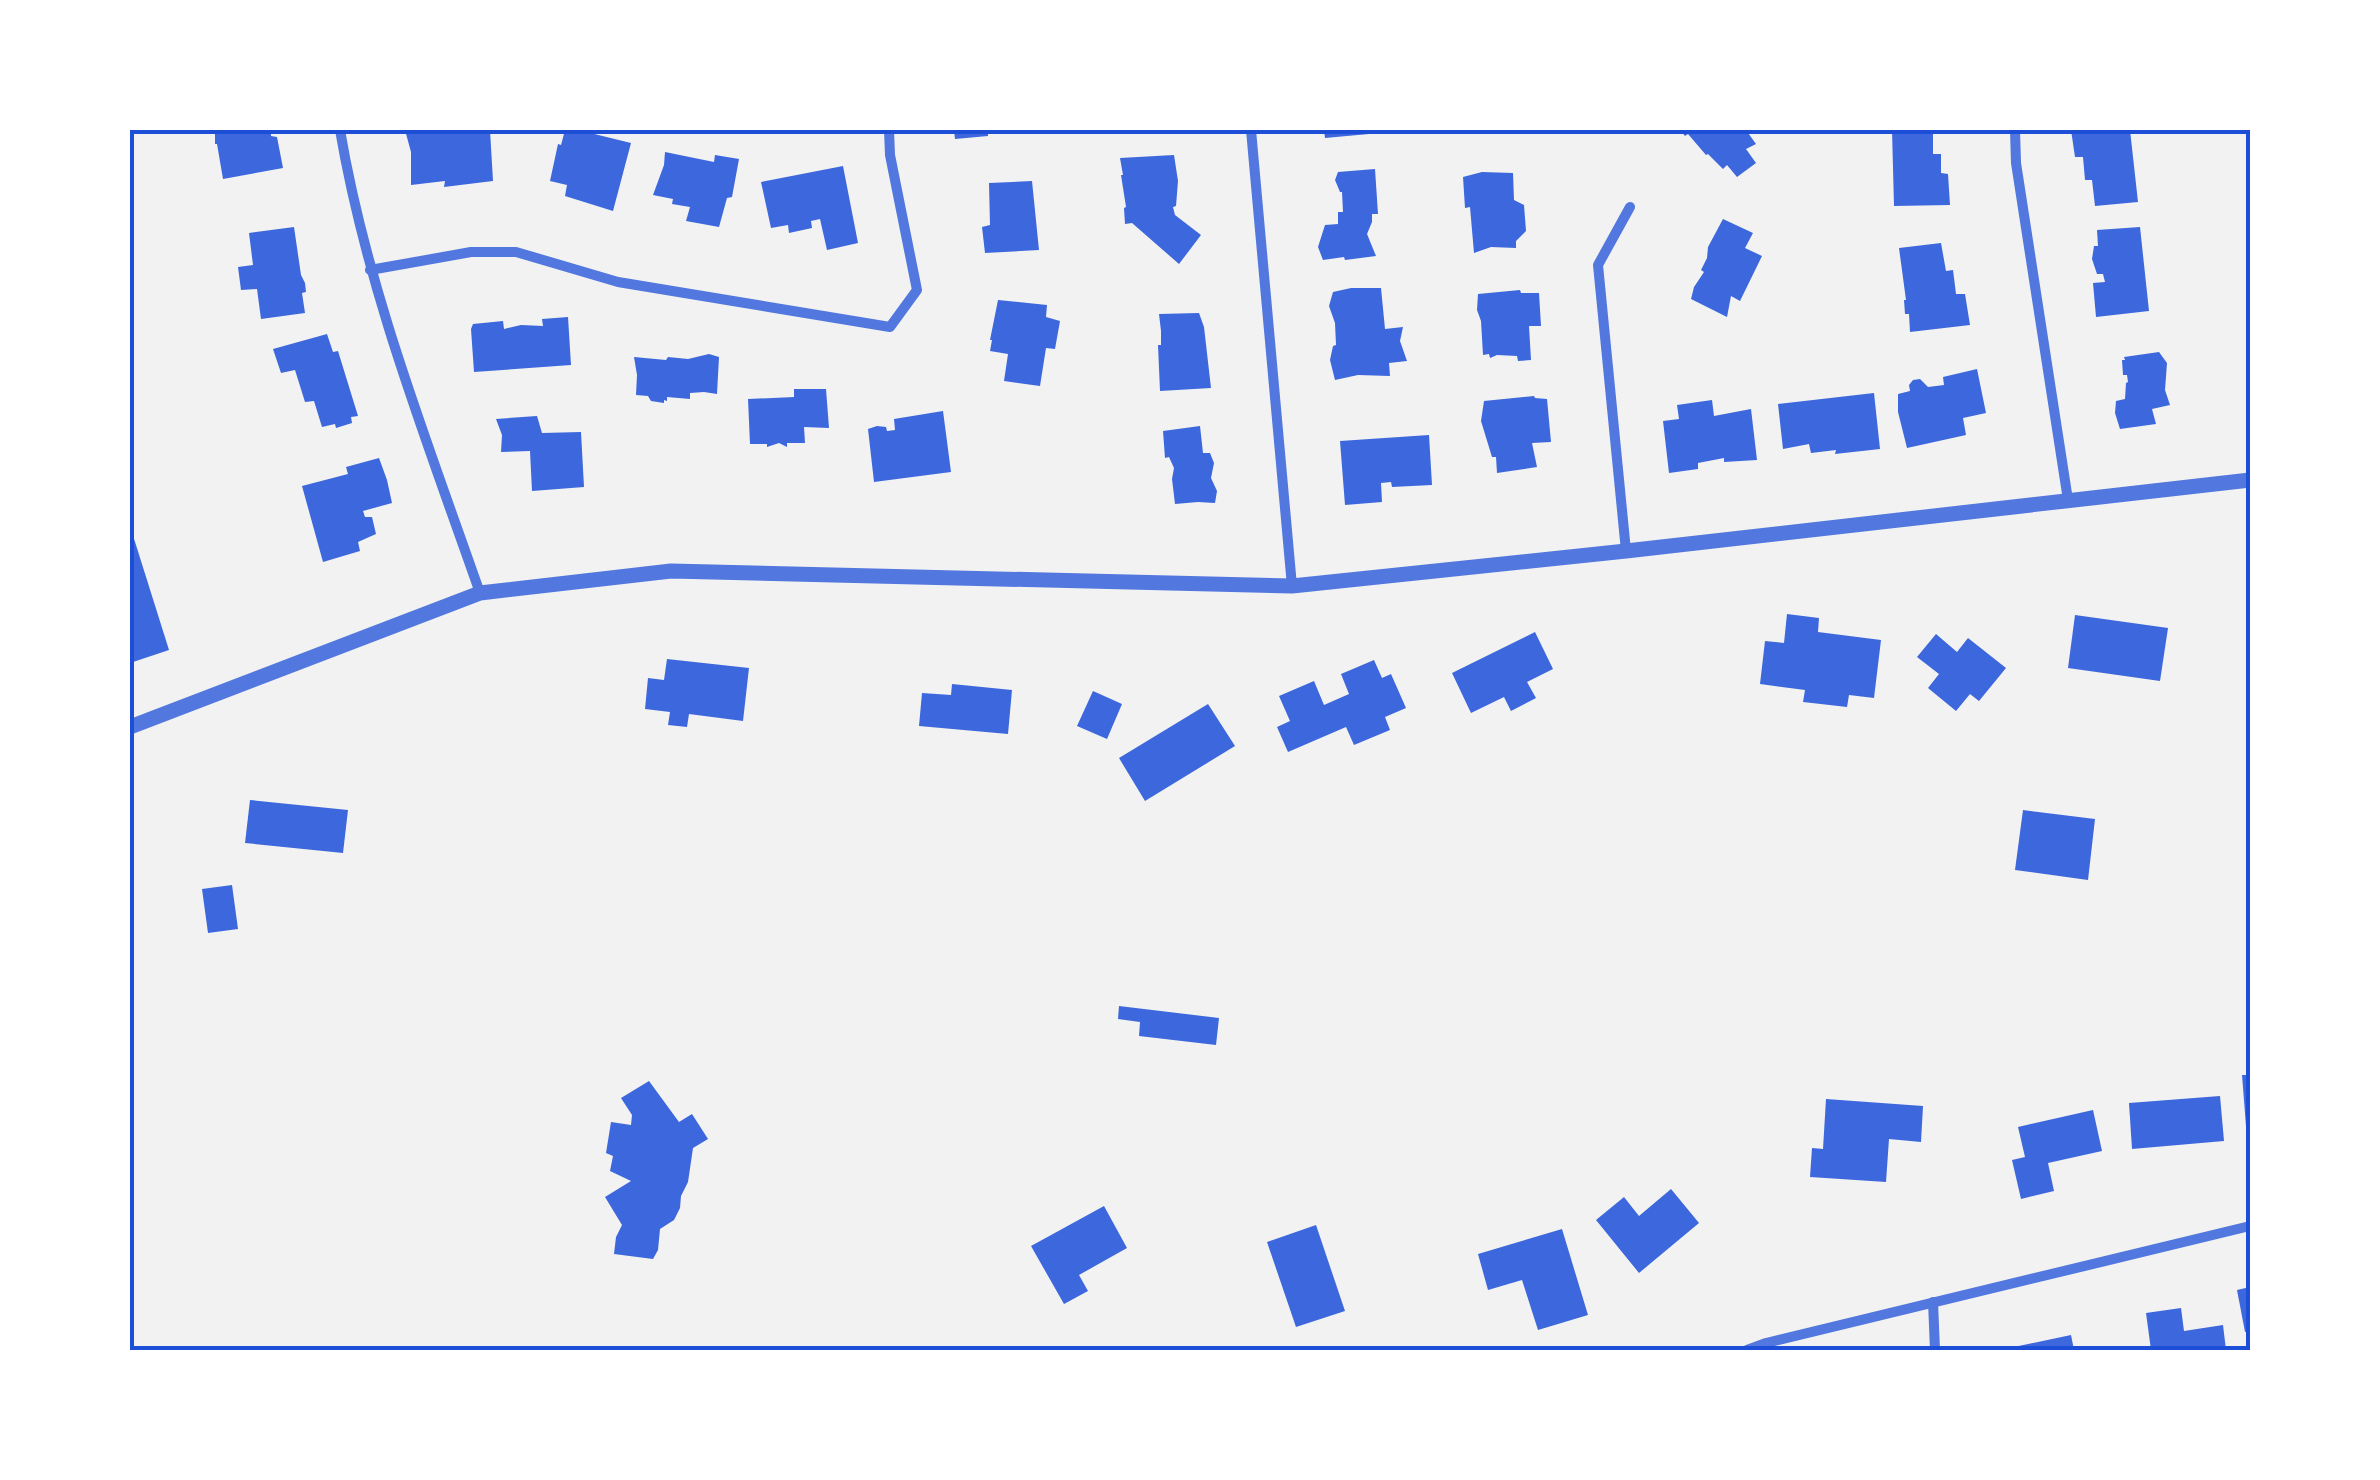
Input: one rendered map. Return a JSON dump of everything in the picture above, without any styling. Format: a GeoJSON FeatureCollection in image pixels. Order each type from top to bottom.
{"type":"FeatureCollection","features":[{"type":"Feature","properties":{"kind":"street"},"geometry":{"type":"LineString","coordinates":[[340,130],[370,270],[480,593]]}},
{"type":"Feature","properties":{"kind":"street"},"geometry":{"type":"LineString","coordinates":[[370,270],[471,252],[516,252],[618,282],[890,328],[916,290],[890,155],[889,130]]}},
{"type":"Feature","properties":{"kind":"street"},"geometry":{"type":"LineString","coordinates":[[1251,130],[1292,586]]}},
{"type":"Feature","properties":{"kind":"street"},"geometry":{"type":"LineString","coordinates":[[2015,130],[2016,163],[2068,500]]}},
{"type":"Feature","properties":{"kind":"street"},"geometry":{"type":"LineString","coordinates":[[1626,551],[1598,266],[1630,207]]}},
{"type":"Feature","properties":{"kind":"street"},"geometry":{"type":"LineString","coordinates":[[130,727],[480,593],[671,571],[1292,586],[2250,480]]}},
{"type":"Feature","properties":{"kind":"street"},"geometry":{"type":"LineString","coordinates":[[1747,1350],[2250,1226]]}},
{"type":"Feature","properties":{"kind":"street"},"geometry":{"type":"LineString","coordinates":[[1933,1302],[1935,1350]]}},
{"type":"Feature","properties":{"kind":"building"},"geometry":{"type":"Polygon","coordinates":[[[215,130],[271,130],[271,136],[277,137],[283,168],[223,179],[215,130]]]}},
{"type":"Feature","properties":{"kind":"building"},"geometry":{"type":"Polygon","coordinates":[[[405,130],[490,130],[493,181],[444,187],[445,181],[411,185],[411,152],[405,130]]]}},
{"type":"Feature","properties":{"kind":"building"},"geometry":{"type":"Polygon","coordinates":[[[565,130],[631,143],[613,211],[565,196],[567,185],[550,181],[565,130]]]}},
{"type":"Feature","properties":{"kind":"building"},"geometry":{"type":"Polygon","coordinates":[[[954,130],[988,130],[988,136],[955,139],[954,130]]]}},
{"type":"Feature","properties":{"kind":"building"},"geometry":{"type":"Polygon","coordinates":[[[1324,130],[1380,130],[1380,133],[1325,138],[1324,130]]]}},
{"type":"Feature","properties":{"kind":"building"},"geometry":{"type":"Polygon","coordinates":[[[1680,130],[1746,130],[1756,144],[1746,149],[1756,163],[1737,177],[1680,130]]]}},
{"type":"Feature","properties":{"kind":"building"},"geometry":{"type":"Polygon","coordinates":[[[1892,130],[1933,130],[1933,154],[1941,154],[1941,173],[1948,174],[1950,205],[1894,206],[1892,130]]]}},
{"type":"Feature","properties":{"kind":"building"},"geometry":{"type":"Polygon","coordinates":[[[2071,130],[2130,130],[2138,202],[2095,206],[2092,180],[2085,180],[2083,157],[2075,157],[2071,130]]]}},
{"type":"Feature","properties":{"kind":"building"},"geometry":{"type":"Polygon","coordinates":[[[665,152],[714,162],[715,155],[739,159],[732,197],[727,198],[719,227],[686,221],[690,207],[653,195],[665,152]]]}},
{"type":"Feature","properties":{"kind":"building"},"geometry":{"type":"Polygon","coordinates":[[[1174,155],[1178,181],[1175,215],[1201,235],[1179,264],[1132,223],[1125,224],[1120,158],[1174,155]]]}},
{"type":"Feature","properties":{"kind":"building"},"geometry":{"type":"Polygon","coordinates":[[[843,166],[858,243],[827,250],[820,219],[811,221],[812,228],[789,233],[788,225],[771,228],[761,182],[843,166]]]}},
{"type":"Feature","properties":{"kind":"building"},"geometry":{"type":"Polygon","coordinates":[[[1375,169],[1378,214],[1372,214],[1367,234],[1376,256],[1323,260],[1318,247],[1325,225],[1338,224],[1338,212],[1343,212],[1342,192],[1335,180],[1338,172],[1375,169]]]}},
{"type":"Feature","properties":{"kind":"building"},"geometry":{"type":"Polygon","coordinates":[[[1482,172],[1513,173],[1514,200],[1524,205],[1526,231],[1516,241],[1516,248],[1491,247],[1474,253],[1463,177],[1482,172]]]}},
{"type":"Feature","properties":{"kind":"building"},"geometry":{"type":"Polygon","coordinates":[[[1032,181],[1039,250],[985,253],[982,227],[990,225],[989,183],[1032,181]]]}},
{"type":"Feature","properties":{"kind":"building"},"geometry":{"type":"Polygon","coordinates":[[[1723,219],[1753,233],[1745,248],[1762,256],[1740,301],[1731,296],[1727,317],[1691,299],[1704,272],[1701,270],[1708,247],[1723,219]]]}},
{"type":"Feature","properties":{"kind":"building"},"geometry":{"type":"Polygon","coordinates":[[[294,227],[305,283],[305,313],[261,319],[257,289],[241,290],[238,267],[253,265],[249,233],[294,227]]]}},
{"type":"Feature","properties":{"kind":"building"},"geometry":{"type":"Polygon","coordinates":[[[2140,227],[2149,311],[2096,317],[2093,283],[2105,282],[2103,274],[2097,274],[2092,259],[2094,246],[2098,246],[2097,230],[2140,227]]]}},
{"type":"Feature","properties":{"kind":"building"},"geometry":{"type":"Polygon","coordinates":[[[1941,243],[1946,271],[1953,270],[1956,294],[1965,294],[1970,325],[1910,332],[1899,248],[1941,243]]]}},
{"type":"Feature","properties":{"kind":"building"},"geometry":{"type":"Polygon","coordinates":[[[1381,288],[1385,329],[1403,327],[1400,341],[1407,361],[1389,363],[1390,376],[1358,375],[1335,380],[1330,360],[1336,345],[1335,323],[1329,306],[1333,292],[1381,288]]]}},
{"type":"Feature","properties":{"kind":"building"},"geometry":{"type":"Polygon","coordinates":[[[1520,290],[1539,293],[1541,326],[1529,326],[1531,360],[1483,355],[1478,294],[1520,290]]]}},
{"type":"Feature","properties":{"kind":"building"},"geometry":{"type":"Polygon","coordinates":[[[998,300],[1047,305],[1046,317],[1060,321],[1055,349],[1046,348],[1040,386],[1004,381],[1008,354],[990,351],[998,300]]]}},
{"type":"Feature","properties":{"kind":"building"},"geometry":{"type":"Polygon","coordinates":[[[1199,313],[1211,388],[1160,391],[1159,314],[1199,313]]]}},
{"type":"Feature","properties":{"kind":"building"},"geometry":{"type":"Polygon","coordinates":[[[568,317],[571,365],[474,372],[473,324],[503,321],[504,329],[543,326],[542,319],[568,317]]]}},
{"type":"Feature","properties":{"kind":"building"},"geometry":{"type":"Polygon","coordinates":[[[327,334],[333,352],[338,351],[358,416],[351,417],[352,423],[336,428],[335,424],[322,427],[314,401],[305,402],[295,370],[281,373],[273,349],[327,334]]]}},
{"type":"Feature","properties":{"kind":"building"},"geometry":{"type":"Polygon","coordinates":[[[2159,352],[2167,363],[2165,390],[2170,405],[2152,409],[2156,424],[2120,429],[2116,401],[2125,399],[2128,382],[2122,360],[2159,352]]]}},
{"type":"Feature","properties":{"kind":"building"},"geometry":{"type":"Polygon","coordinates":[[[709,354],[719,357],[717,394],[690,393],[690,399],[667,397],[664,403],[636,395],[634,357],[666,360],[709,354]]]}},
{"type":"Feature","properties":{"kind":"building"},"geometry":{"type":"Polygon","coordinates":[[[1977,369],[1986,413],[1963,418],[1966,435],[1907,448],[1898,394],[1910,391],[1913,380],[1920,379],[1928,387],[1944,385],[1943,377],[1977,369]]]}},
{"type":"Feature","properties":{"kind":"building"},"geometry":{"type":"Polygon","coordinates":[[[794,389],[826,389],[829,428],[804,427],[805,443],[787,443],[787,447],[779,443],[767,447],[750,444],[748,399],[794,397],[794,389]]]}},
{"type":"Feature","properties":{"kind":"building"},"geometry":{"type":"Polygon","coordinates":[[[1874,393],[1880,449],[1811,453],[1809,444],[1783,449],[1778,404],[1874,393]]]}},
{"type":"Feature","properties":{"kind":"building"},"geometry":{"type":"Polygon","coordinates":[[[1534,396],[1547,399],[1551,442],[1532,443],[1537,467],[1497,473],[1496,457],[1492,457],[1481,421],[1484,401],[1534,396]]]}},
{"type":"Feature","properties":{"kind":"building"},"geometry":{"type":"Polygon","coordinates":[[[1712,400],[1714,416],[1751,409],[1757,460],[1724,462],[1724,458],[1698,463],[1698,469],[1669,473],[1663,421],[1679,419],[1677,405],[1712,400]]]}},
{"type":"Feature","properties":{"kind":"building"},"geometry":{"type":"Polygon","coordinates":[[[943,411],[951,472],[874,482],[868,429],[877,426],[895,430],[894,419],[943,411]]]}},
{"type":"Feature","properties":{"kind":"building"},"geometry":{"type":"Polygon","coordinates":[[[537,416],[542,433],[581,432],[584,487],[532,491],[530,451],[501,452],[502,435],[496,419],[537,416]]]}},
{"type":"Feature","properties":{"kind":"building"},"geometry":{"type":"Polygon","coordinates":[[[1200,426],[1203,453],[1210,453],[1214,463],[1211,478],[1217,491],[1215,503],[1175,504],[1174,468],[1169,457],[1165,458],[1163,431],[1200,426]]]}},
{"type":"Feature","properties":{"kind":"building"},"geometry":{"type":"Polygon","coordinates":[[[1429,435],[1432,485],[1392,487],[1391,482],[1381,483],[1382,502],[1345,505],[1340,441],[1429,435]]]}},
{"type":"Feature","properties":{"kind":"building"},"geometry":{"type":"Polygon","coordinates":[[[379,458],[392,503],[363,511],[365,517],[372,517],[376,534],[358,542],[360,551],[323,562],[302,486],[348,474],[346,467],[379,458]]]}},
{"type":"Feature","properties":{"kind":"building"},"geometry":{"type":"Polygon","coordinates":[[[130,526],[169,650],[130,663],[130,526]]]}},
{"type":"Feature","properties":{"kind":"building"},"geometry":{"type":"Polygon","coordinates":[[[1787,614],[1819,618],[1818,632],[1881,640],[1874,698],[1849,695],[1847,707],[1803,702],[1805,690],[1760,684],[1765,641],[1784,643],[1787,614]]]}},
{"type":"Feature","properties":{"kind":"building"},"geometry":{"type":"Polygon","coordinates":[[[2075,615],[2168,628],[2160,681],[2068,668],[2075,615]]]}},
{"type":"Feature","properties":{"kind":"building"},"geometry":{"type":"Polygon","coordinates":[[[1535,632],[1553,669],[1527,682],[1536,698],[1511,711],[1504,697],[1471,713],[1452,673],[1535,632]]]}},
{"type":"Feature","properties":{"kind":"building"},"geometry":{"type":"Polygon","coordinates":[[[1936,634],[1957,652],[1968,638],[2006,668],[1979,701],[1970,694],[1956,711],[1928,688],[1939,674],[1917,657],[1936,634]]]}},
{"type":"Feature","properties":{"kind":"building"},"geometry":{"type":"Polygon","coordinates":[[[667,659],[749,668],[743,721],[689,714],[687,727],[668,725],[670,712],[645,709],[648,678],[664,680],[667,659]]]}},
{"type":"Feature","properties":{"kind":"building"},"geometry":{"type":"Polygon","coordinates":[[[1374,660],[1382,678],[1391,674],[1406,708],[1385,717],[1390,730],[1354,745],[1346,727],[1288,752],[1277,727],[1290,721],[1279,696],[1314,681],[1324,705],[1349,694],[1341,674],[1374,660]]]}},
{"type":"Feature","properties":{"kind":"building"},"geometry":{"type":"Polygon","coordinates":[[[952,684],[1012,690],[1008,734],[919,726],[922,693],[951,695],[952,684]]]}},
{"type":"Feature","properties":{"kind":"building"},"geometry":{"type":"Polygon","coordinates":[[[1093,691],[1122,704],[1107,739],[1077,726],[1093,691]]]}},
{"type":"Feature","properties":{"kind":"building"},"geometry":{"type":"Polygon","coordinates":[[[1208,704],[1235,746],[1145,801],[1119,758],[1208,704]]]}},
{"type":"Feature","properties":{"kind":"building"},"geometry":{"type":"Polygon","coordinates":[[[250,800],[348,810],[343,853],[245,843],[250,800]]]}},
{"type":"Feature","properties":{"kind":"building"},"geometry":{"type":"Polygon","coordinates":[[[2023,810],[2095,819],[2088,880],[2015,870],[2023,810]]]}},
{"type":"Feature","properties":{"kind":"building"},"geometry":{"type":"Polygon","coordinates":[[[232,885],[238,929],[208,933],[202,889],[232,885]]]}},
{"type":"Feature","properties":{"kind":"building"},"geometry":{"type":"Polygon","coordinates":[[[1119,1006],[1219,1018],[1216,1045],[1139,1036],[1140,1022],[1118,1019],[1119,1006]]]}},
{"type":"Feature","properties":{"kind":"building"},"geometry":{"type":"Polygon","coordinates":[[[2242,1075],[2250,1075],[2250,1126],[2246,1126],[2242,1075]]]}},
{"type":"Feature","properties":{"kind":"building"},"geometry":{"type":"Polygon","coordinates":[[[649,1081],[679,1122],[692,1114],[708,1139],[693,1148],[680,1208],[674,1220],[660,1229],[653,1259],[614,1254],[622,1225],[605,1197],[631,1181],[610,1171],[613,1156],[606,1153],[611,1122],[631,1125],[632,1115],[621,1098],[649,1081]]]}},
{"type":"Feature","properties":{"kind":"building"},"geometry":{"type":"Polygon","coordinates":[[[2220,1096],[2224,1141],[2132,1149],[2129,1103],[2220,1096]]]}},
{"type":"Feature","properties":{"kind":"building"},"geometry":{"type":"Polygon","coordinates":[[[1826,1099],[1923,1106],[1921,1142],[1889,1139],[1886,1182],[1810,1177],[1812,1148],[1823,1149],[1826,1099]]]}},
{"type":"Feature","properties":{"kind":"building"},"geometry":{"type":"Polygon","coordinates":[[[2093,1110],[2102,1151],[2048,1163],[2054,1191],[2021,1199],[2012,1160],[2025,1157],[2018,1127],[2093,1110]]]}},
{"type":"Feature","properties":{"kind":"building"},"geometry":{"type":"Polygon","coordinates":[[[1671,1189],[1699,1223],[1639,1273],[1596,1220],[1624,1197],[1639,1216],[1671,1189]]]}},
{"type":"Feature","properties":{"kind":"building"},"geometry":{"type":"Polygon","coordinates":[[[1104,1206],[1127,1248],[1079,1275],[1088,1291],[1064,1304],[1031,1246],[1104,1206]]]}},
{"type":"Feature","properties":{"kind":"building"},"geometry":{"type":"Polygon","coordinates":[[[1316,1225],[1345,1311],[1296,1327],[1267,1242],[1316,1225]]]}},
{"type":"Feature","properties":{"kind":"building"},"geometry":{"type":"Polygon","coordinates":[[[1562,1229],[1588,1315],[1538,1330],[1522,1280],[1488,1290],[1478,1254],[1562,1229]]]}},
{"type":"Feature","properties":{"kind":"building"},"geometry":{"type":"Polygon","coordinates":[[[2250,1287],[2250,1331],[2245,1332],[2237,1290],[2250,1287]]]}},
{"type":"Feature","properties":{"kind":"building"},"geometry":{"type":"Polygon","coordinates":[[[2181,1308],[2184,1331],[2223,1325],[2226,1350],[2151,1350],[2146,1313],[2181,1308]]]}},
{"type":"Feature","properties":{"kind":"building"},"geometry":{"type":"Polygon","coordinates":[[[2071,1335],[2074,1350],[2009,1350],[2009,1348],[2071,1335]]]}}]}
